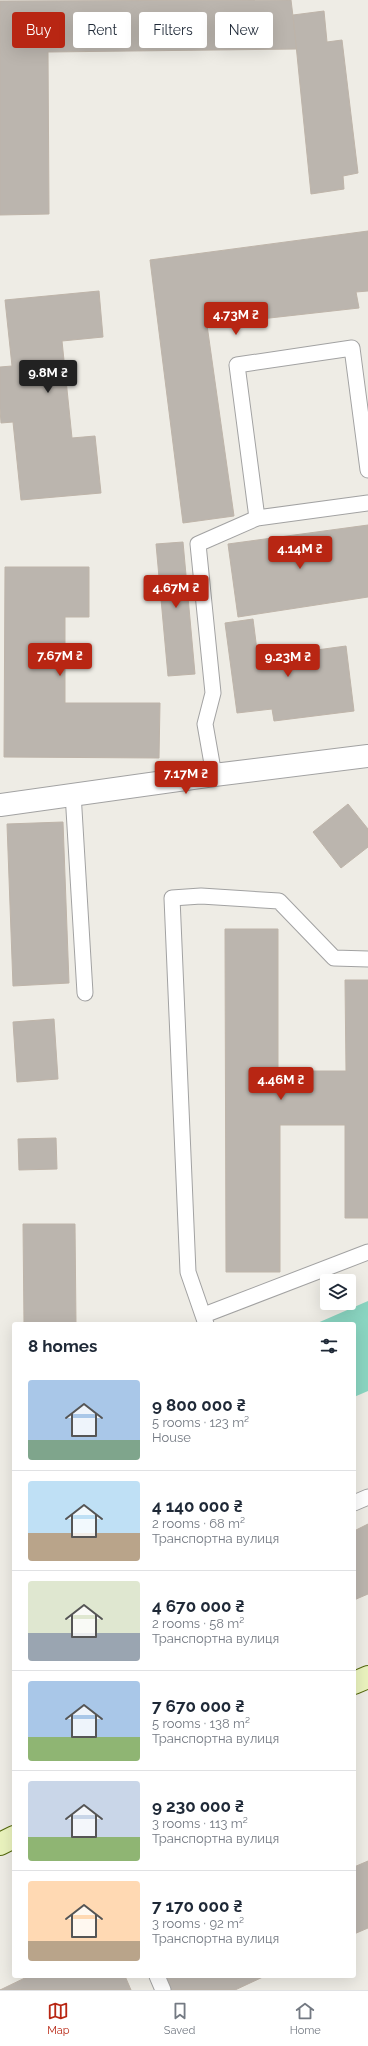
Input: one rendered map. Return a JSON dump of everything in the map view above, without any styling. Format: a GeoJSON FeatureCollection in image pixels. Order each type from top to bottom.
{"type":"FeatureCollection","features":[{"type":"Feature","properties":{"kind":"main road"},"geometry":{"type":"LineString","coordinates":[[356,1682],[368,1676]]}},
{"type":"Feature","properties":{"kind":"main road"},"geometry":{"type":"LineString","coordinates":[[0,1844],[12,1838]]}},
{"type":"Feature","properties":{"kind":"street"},"geometry":{"type":"LineString","coordinates":[[0,805],[73,793],[368,756]]}},
{"type":"Feature","properties":{"kind":"lane"},"geometry":{"type":"LineString","coordinates":[[257,518],[237,365],[352,348],[368,470]]}},
{"type":"Feature","properties":{"kind":"lane"},"geometry":{"type":"LineString","coordinates":[[214,775],[205,724],[213,693],[198,544],[257,518],[368,503]]}},
{"type":"Feature","properties":{"kind":"lane"},"geometry":{"type":"LineString","coordinates":[[73,793],[85,993]]}},
{"type":"Feature","properties":{"kind":"lane"},"geometry":{"type":"LineString","coordinates":[[368,959],[334,958],[279,901],[201,896],[172,898],[188,1272],[205,1320],[368,1252]]}},
{"type":"Feature","properties":{"kind":"lane"},"geometry":{"type":"LineString","coordinates":[[356,1502],[368,1497]]}},
{"type":"Feature","properties":{"kind":"lane"},"geometry":{"type":"LineString","coordinates":[[158,1978],[163,1990]]}},
{"type":"Feature","properties":{"kind":"green space"},"geometry":{"type":"Polygon","coordinates":[[[368,1301],[368,1391],[356,1396],[356,1322],[320,1322],[347,1310],[356,1310],[356,1306],[368,1301]]]}},
{"type":"Feature","properties":{"kind":"building"},"geometry":{"type":"Polygon","coordinates":[[[291,0],[297,49],[48,52],[49,214],[0,215],[0,1],[291,0]]]}},
{"type":"Feature","properties":{"kind":"building"},"geometry":{"type":"Polygon","coordinates":[[[324,11],[327,42],[342,40],[358,173],[343,176],[344,189],[311,194],[293,15],[324,11]]]}},
{"type":"Feature","properties":{"kind":"building"},"geometry":{"type":"Polygon","coordinates":[[[368,231],[368,291],[356,292],[359,308],[207,325],[234,516],[183,523],[150,260],[368,231]]]}},
{"type":"Feature","properties":{"kind":"building"},"geometry":{"type":"Polygon","coordinates":[[[99,291],[103,337],[62,341],[72,438],[95,436],[101,493],[21,500],[13,422],[1,423],[0,367],[12,366],[5,300],[99,291]]]}},
{"type":"Feature","properties":{"kind":"building"},"geometry":{"type":"Polygon","coordinates":[[[368,525],[368,597],[238,617],[228,544],[368,525]]]}},
{"type":"Feature","properties":{"kind":"building"},"geometry":{"type":"Polygon","coordinates":[[[183,542],[195,674],[168,676],[156,544],[183,542]]]}},
{"type":"Feature","properties":{"kind":"building"},"geometry":{"type":"Polygon","coordinates":[[[5,567],[89,567],[89,617],[65,617],[65,703],[160,703],[159,758],[4,757],[5,567]]]}},
{"type":"Feature","properties":{"kind":"building"},"geometry":{"type":"Polygon","coordinates":[[[253,619],[258,658],[346,646],[354,711],[274,721],[272,709],[237,713],[225,623],[253,619]]]}},
{"type":"Feature","properties":{"kind":"building"},"geometry":{"type":"Polygon","coordinates":[[[348,804],[368,829],[368,847],[341,868],[313,832],[348,804]]]}},
{"type":"Feature","properties":{"kind":"building"},"geometry":{"type":"Polygon","coordinates":[[[63,822],[69,983],[13,986],[7,824],[63,822]]]}},
{"type":"Feature","properties":{"kind":"building"},"geometry":{"type":"Polygon","coordinates":[[[225,929],[278,929],[278,1071],[346,1071],[345,980],[368,980],[368,1218],[345,1218],[345,1125],[280,1125],[280,1272],[226,1272],[225,929]]]}},
{"type":"Feature","properties":{"kind":"building"},"geometry":{"type":"Polygon","coordinates":[[[54,1019],[58,1079],[17,1082],[13,1022],[54,1019]]]}},
{"type":"Feature","properties":{"kind":"building"},"geometry":{"type":"Polygon","coordinates":[[[56,1138],[57,1169],[19,1170],[18,1139],[56,1138]]]}},
{"type":"Feature","properties":{"kind":"building"},"geometry":{"type":"Polygon","coordinates":[[[23,1224],[75,1224],[76,1322],[24,1322],[23,1224]]]}},
{"type":"Feature","properties":{"kind":"building"},"geometry":{"type":"Polygon","coordinates":[[[368,1524],[368,1594],[356,1599],[356,1530],[368,1524]]]}},
{"type":"Feature","properties":{"kind":"building"},"geometry":{"type":"Polygon","coordinates":[[[368,1861],[368,1928],[356,1933],[356,1866],[368,1861]]]}},
{"type":"Feature","properties":{"kind":"building"},"geometry":{"type":"Polygon","coordinates":[[[25,1978],[126,1978],[131,1990],[0,1990],[25,1978]]]}},
{"type":"Feature","properties":{"kind":"building"},"geometry":{"type":"Polygon","coordinates":[[[164,1978],[261,1978],[235,1990],[169,1990],[164,1978]]]}}]}
